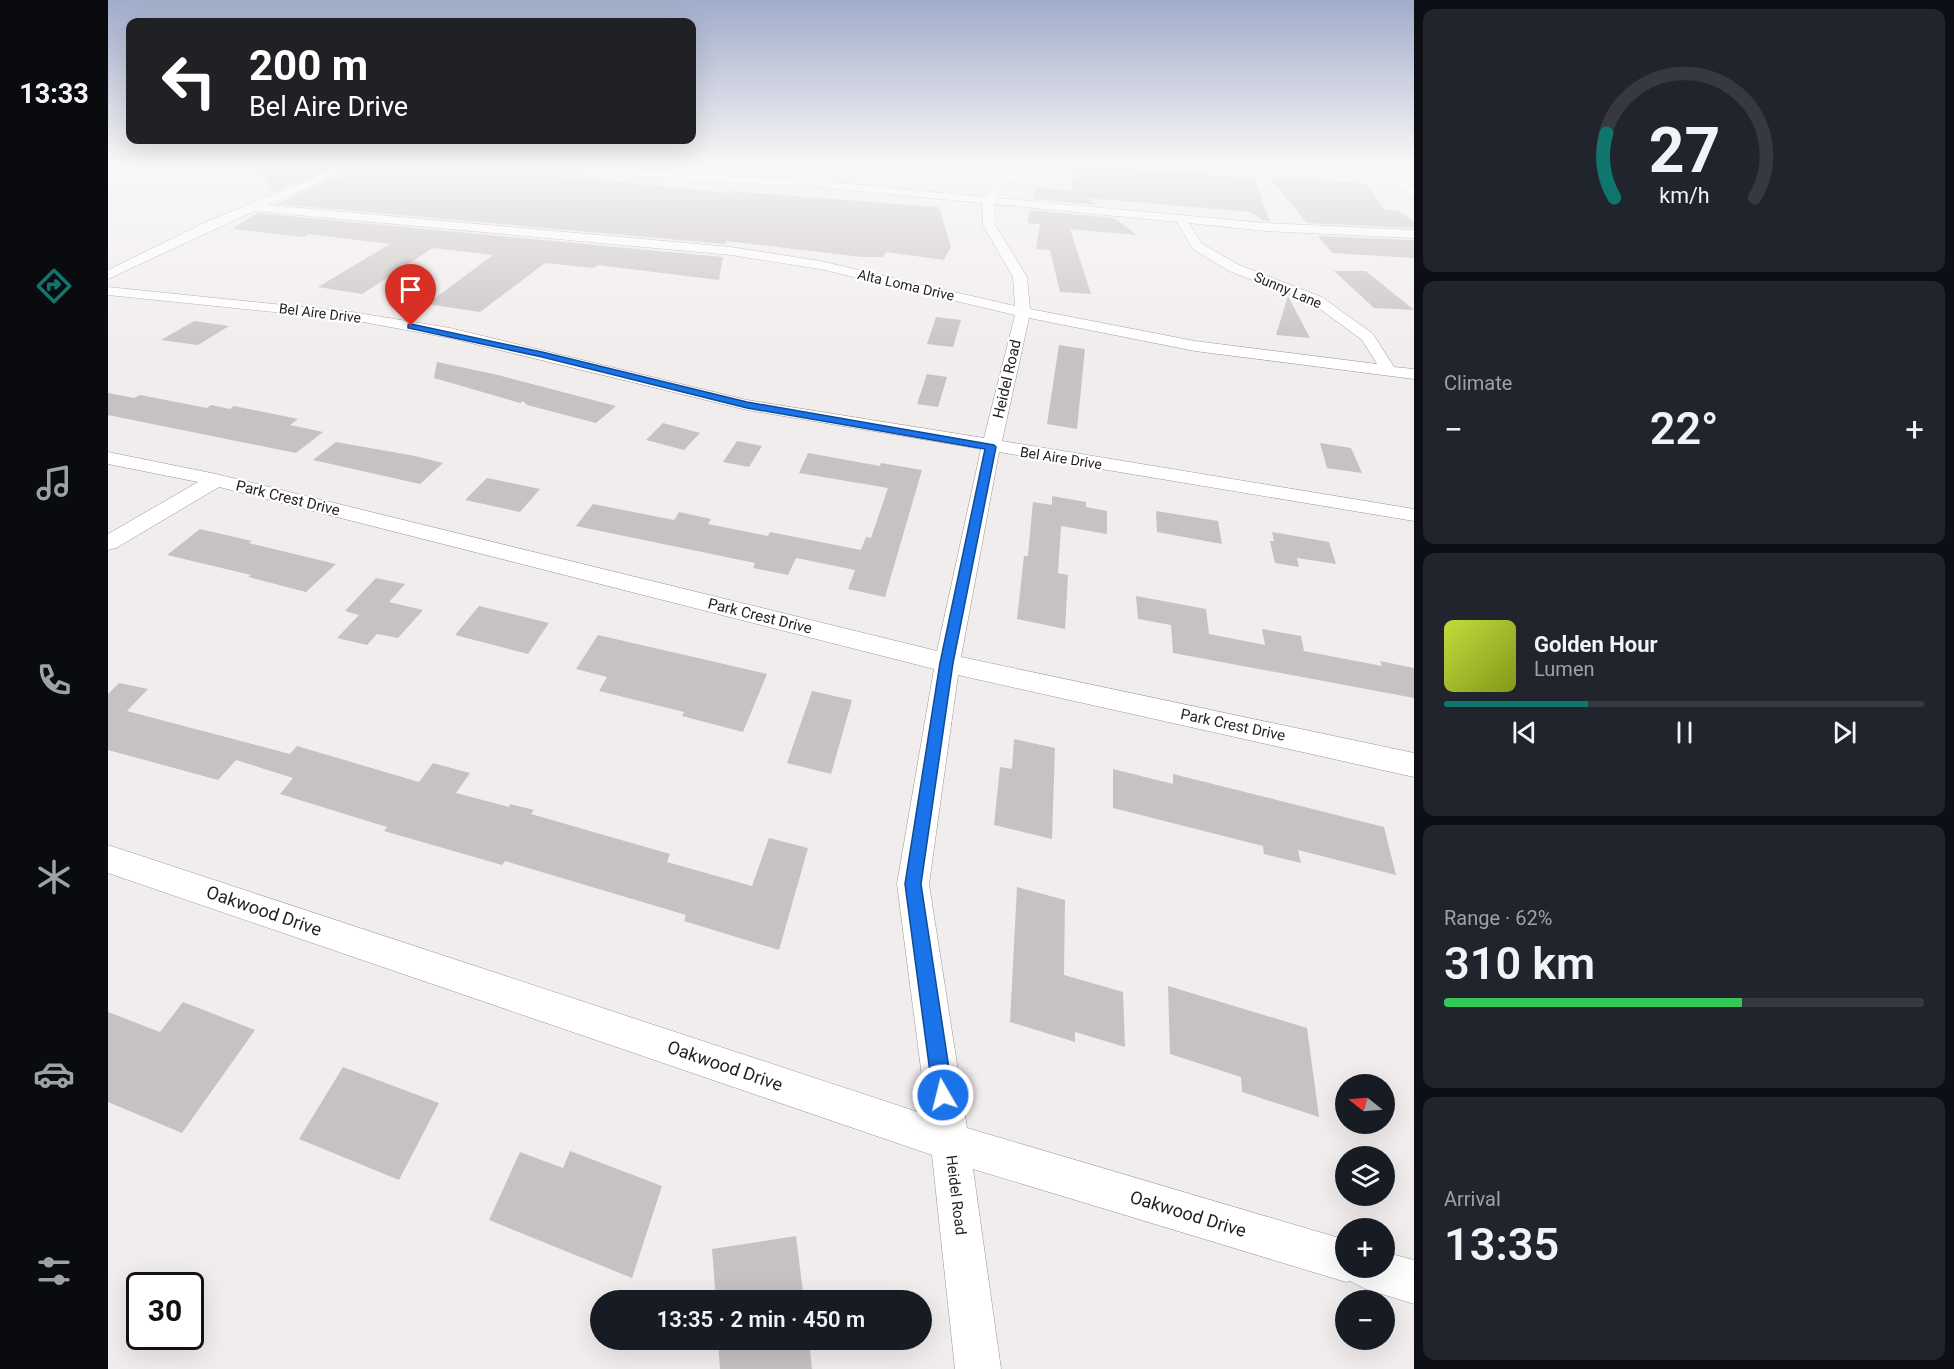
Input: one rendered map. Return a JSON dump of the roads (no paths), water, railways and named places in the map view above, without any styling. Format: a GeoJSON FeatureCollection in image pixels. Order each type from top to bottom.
{"type":"FeatureCollection","features":[{"type":"Feature","properties":{"kind":"street"},"geometry":{"type":"LineString","coordinates":[[108,275],[205,228]]}},
{"type":"Feature","properties":{"kind":"street","name":"Alta Loma Drive"},"geometry":{"type":"LineString","coordinates":[[479,228],[731,251],[820,265],[1023,312],[1195,346],[1414,374]]}},
{"type":"Feature","properties":{"kind":"street","name":"Heidel Road"},"geometry":{"type":"LineString","coordinates":[[978,1369],[950,1142],[913,884],[947,663],[991,447],[1023,312],[1020,277],[991,228]]}},
{"type":"Feature","properties":{"kind":"street","name":"Sunny Lane"},"geometry":{"type":"LineString","coordinates":[[1186,228],[1197,246],[1234,268],[1317,300],[1368,337],[1389,371]]}},
{"type":"Feature","properties":{"kind":"street"},"geometry":{"type":"LineString","coordinates":[[1284,228],[1414,234]]}},
{"type":"Feature","properties":{"kind":"street","name":"Bel Aire Drive"},"geometry":{"type":"LineString","coordinates":[[108,291],[352,316],[473,338],[747,405],[1414,515]]}},
{"type":"Feature","properties":{"kind":"street","name":"Park Crest Drive"},"geometry":{"type":"LineString","coordinates":[[108,458],[216,480],[947,663],[1414,765]]}},
{"type":"Feature","properties":{"kind":"street"},"geometry":{"type":"LineString","coordinates":[[108,543],[216,480]]}},
{"type":"Feature","properties":{"kind":"street","name":"Oakwood Drive"},"geometry":{"type":"LineString","coordinates":[[108,859],[950,1142],[1335,1258]]}},
{"type":"Feature","properties":{"kind":"street"},"geometry":{"type":"LineString","coordinates":[[1395,1276],[1414,1282]]}}]}
